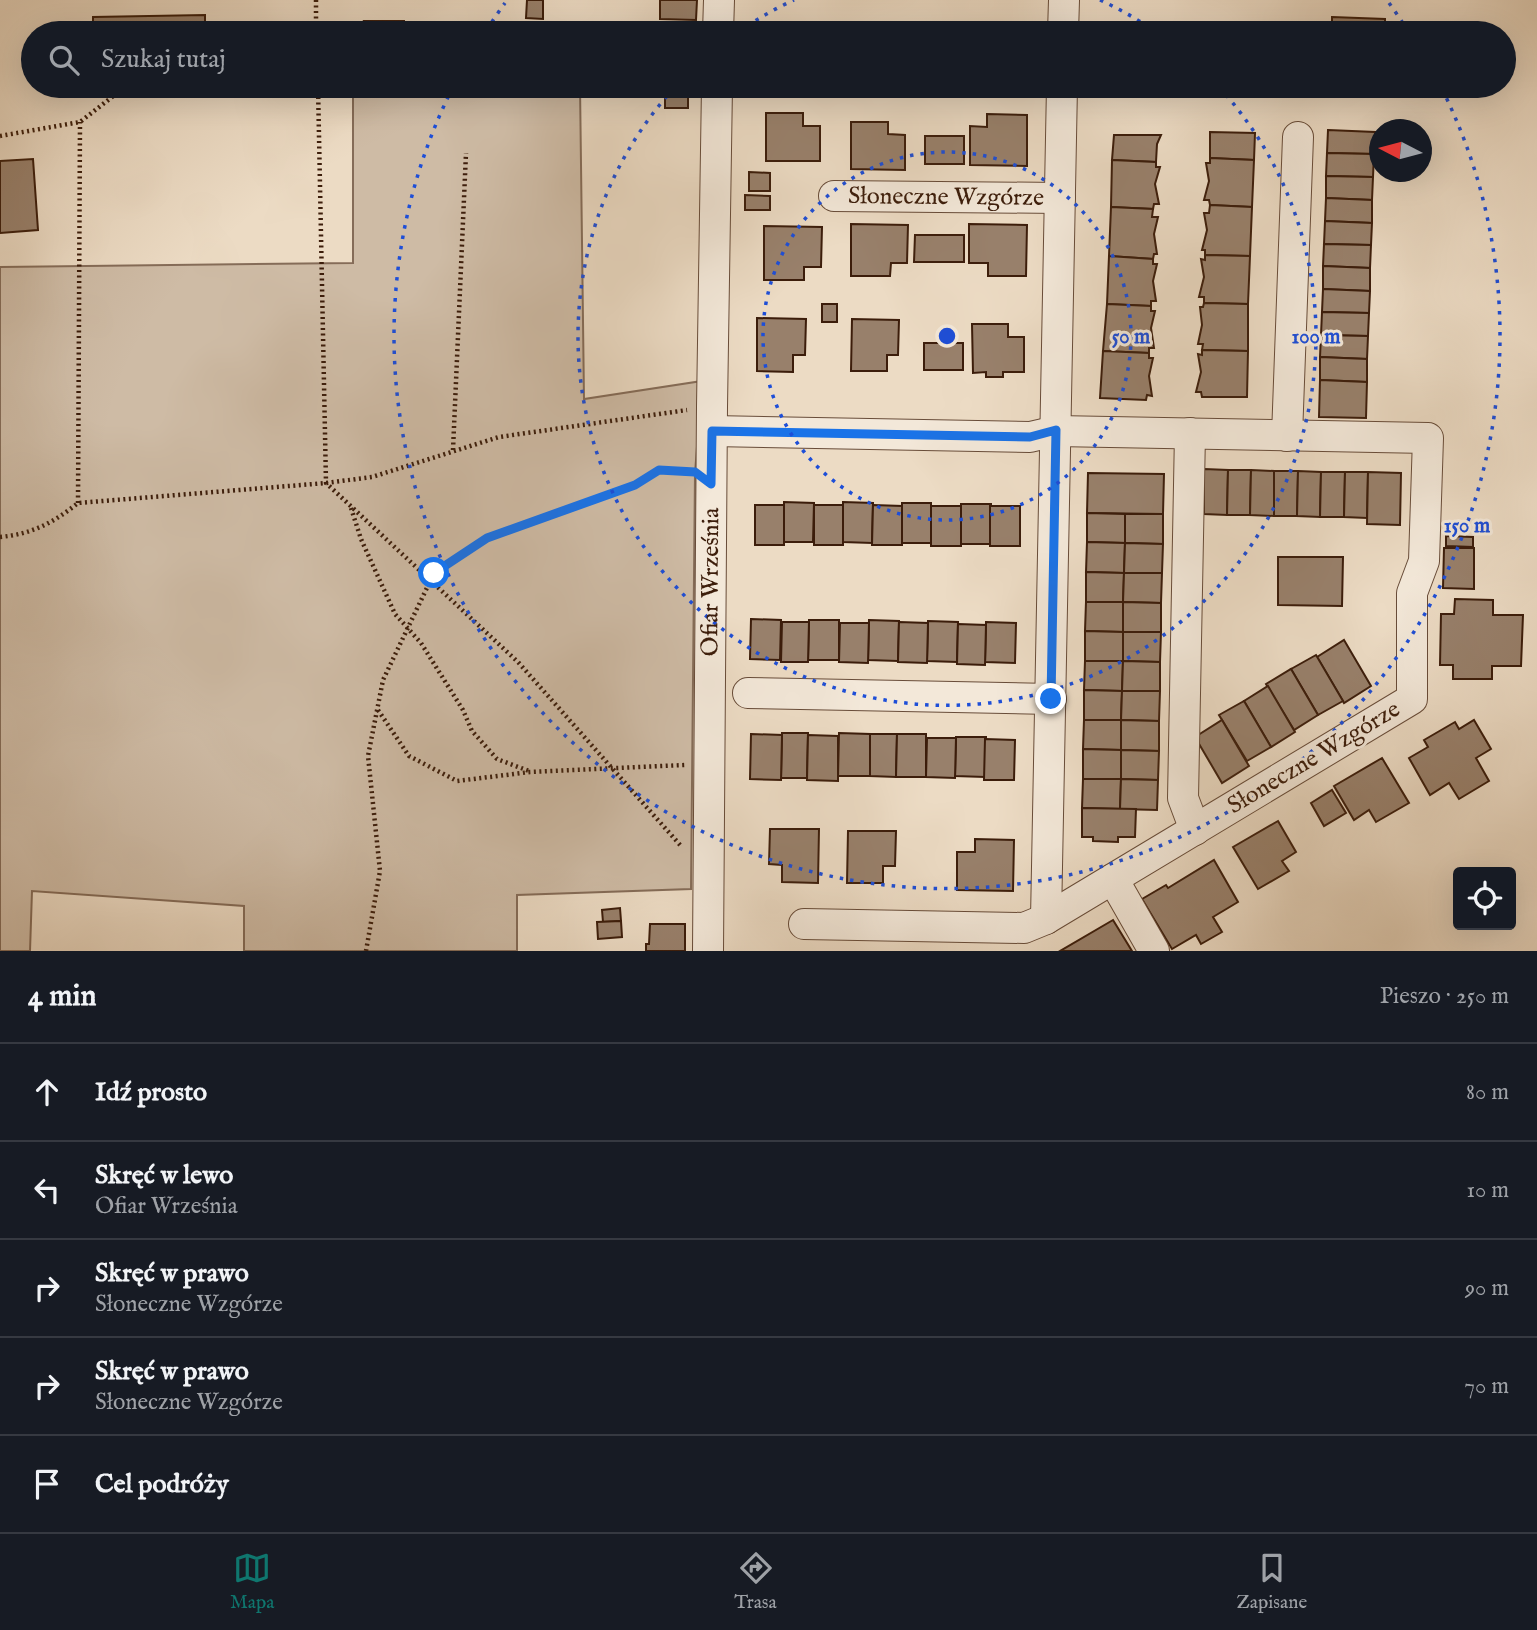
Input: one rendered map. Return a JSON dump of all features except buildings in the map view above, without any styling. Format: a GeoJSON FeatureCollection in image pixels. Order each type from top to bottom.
{"type":"FeatureCollection","features":[{"type":"Feature","properties":{"kind":"street"},"geometry":{"type":"LineString","coordinates":[[718,21],[719,0]]}},
{"type":"Feature","properties":{"kind":"street"},"geometry":{"type":"LineString","coordinates":[[1063,21],[1064,0]]}},
{"type":"Feature","properties":{"kind":"street","name":"Ofiar Września"},"geometry":{"type":"LineString","coordinates":[[708,951],[711,484],[718,98]]}},
{"type":"Feature","properties":{"kind":"street","name":"Słoneczne Wzgórze"},"geometry":{"type":"LineString","coordinates":[[1046,919],[1062,98]]}},
{"type":"Feature","properties":{"kind":"street"},"geometry":{"type":"LineString","coordinates":[[1287,436],[1298,137]]}},
{"type":"Feature","properties":{"kind":"street","name":"Słoneczne Wzgórze"},"geometry":{"type":"LineString","coordinates":[[834,196],[1060,198]]}},
{"type":"Feature","properties":{"kind":"street","name":"Słoneczne Wzgórze"},"geometry":{"type":"LineString","coordinates":[[712,419],[1030,437],[1056,430],[1428,438],[1424,561],[1412,593],[1412,699],[1046,919],[1024,928],[804,924]]}},
{"type":"Feature","properties":{"kind":"street"},"geometry":{"type":"LineString","coordinates":[[1189,433],[1183,798],[1195,830]]}},
{"type":"Feature","properties":{"kind":"street"},"geometry":{"type":"LineString","coordinates":[[748,694],[1051,699]]}},
{"type":"Feature","properties":{"kind":"street"},"geometry":{"type":"LineString","coordinates":[[1113,879],[1154,951]]}},
{"type":"Feature","properties":{"kind":"path"},"geometry":{"type":"LineString","coordinates":[[316,0],[316,21]]}},
{"type":"Feature","properties":{"kind":"path"},"geometry":{"type":"LineString","coordinates":[[0,136],[80,122],[111,98]]}},
{"type":"Feature","properties":{"kind":"path"},"geometry":{"type":"LineString","coordinates":[[318,98],[326,483],[518,662],[709,877]]}},
{"type":"Feature","properties":{"kind":"path"},"geometry":{"type":"LineString","coordinates":[[78,503],[80,122]]}},
{"type":"Feature","properties":{"kind":"path"},"geometry":{"type":"LineString","coordinates":[[453,450],[467,153]]}},
{"type":"Feature","properties":{"kind":"path"},"geometry":{"type":"LineString","coordinates":[[0,537],[22,535],[58,519],[78,503],[372,477],[499,438],[712,419]]}},
{"type":"Feature","properties":{"kind":"path"},"geometry":{"type":"LineString","coordinates":[[366,951],[380,871],[369,756],[377,710],[383,680],[434,573],[487,538],[635,485],[659,470],[695,472],[711,484]]}},
{"type":"Feature","properties":{"kind":"path"},"geometry":{"type":"LineString","coordinates":[[351,506],[361,539],[395,614],[421,643],[463,710],[472,731],[497,759],[530,772]]}},
{"type":"Feature","properties":{"kind":"path"},"geometry":{"type":"LineString","coordinates":[[377,710],[409,756],[457,781],[530,772],[709,764]]}},
{"type":"Feature","properties":{"kind":"shaded area"},"geometry":{"type":"Polygon","coordinates":[[[353,98],[580,98],[584,399],[702,381],[695,473],[691,889],[517,895],[517,951],[244,951],[244,906],[32,891],[30,951],[0,951],[0,267],[353,263],[353,98]]]}},
{"type":"Feature","properties":{"kind":"route"},"geometry":{"type":"LineString","coordinates":[[434,573],[487,538],[635,485],[659,470],[695,472],[711,484],[712,431],[1030,437],[1056,430],[1051,699]]}}]}
